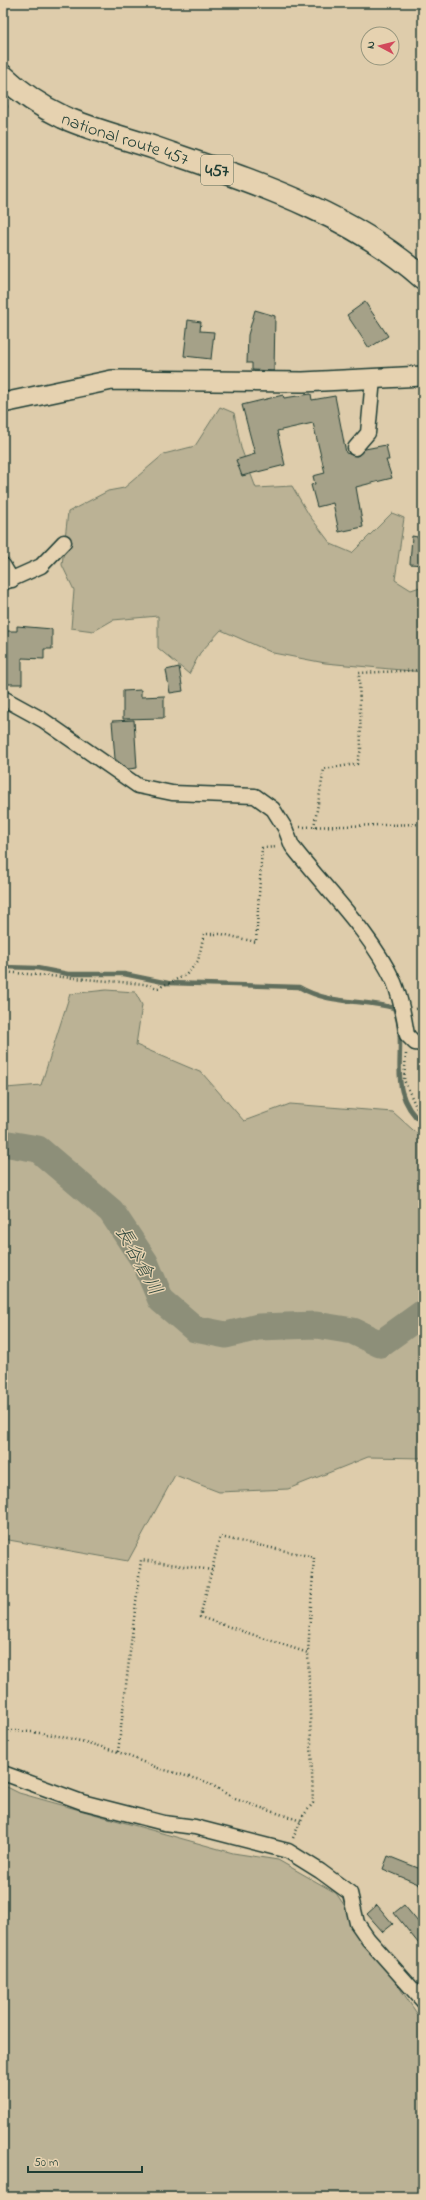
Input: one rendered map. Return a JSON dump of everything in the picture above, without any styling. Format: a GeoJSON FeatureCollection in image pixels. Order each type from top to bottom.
{"type":"FeatureCollection","features":[{"type":"Feature","properties":{"kind":"highway","name":"national route 457"},"geometry":{"type":"LineString","coordinates":[[3,76],[15,87],[63,117],[204,165],[300,201],[350,226],[398,256],[423,278]]}},
{"type":"Feature","properties":{"kind":"street"},"geometry":{"type":"LineString","coordinates":[[3,402],[112,380],[303,382],[423,376]]}},
{"type":"Feature","properties":{"kind":"street"},"geometry":{"type":"LineString","coordinates":[[356,448],[368,433],[373,379]]}},
{"type":"Feature","properties":{"kind":"street"},"geometry":{"type":"LineString","coordinates":[[3,566],[8,582],[41,566],[64,542]]}},
{"type":"Feature","properties":{"kind":"street"},"geometry":{"type":"LineString","coordinates":[[3,698],[43,720],[138,786],[172,793],[255,796],[273,809],[285,828],[292,846],[370,943],[394,982],[403,1012],[406,1035],[415,1043],[423,1044]]}},
{"type":"Feature","properties":{"kind":"street"},"geometry":{"type":"LineString","coordinates":[[3,1773],[82,1802],[164,1823],[195,1827],[288,1851],[320,1870],[350,1893],[357,1923],[368,1940],[423,2001]]}},
{"type":"Feature","properties":{"kind":"path"},"geometry":{"type":"LineString","coordinates":[[314,827],[324,769],[357,764],[361,749],[359,673],[423,670]]}},
{"type":"Feature","properties":{"kind":"path"},"geometry":{"type":"LineString","coordinates":[[285,828],[423,824]]}},
{"type":"Feature","properties":{"kind":"path"},"geometry":{"type":"LineString","coordinates":[[3,972],[144,984],[158,988],[186,975],[198,960],[204,934],[222,934],[256,942],[262,848],[292,846]]}},
{"type":"Feature","properties":{"kind":"path"},"geometry":{"type":"LineString","coordinates":[[406,1035],[404,1080],[417,1109],[423,1108]]}},
{"type":"Feature","properties":{"kind":"path"},"geometry":{"type":"LineString","coordinates":[[288,1851],[301,1821],[313,1803],[308,1653],[314,1557],[220,1537],[200,1617],[308,1653]]}},
{"type":"Feature","properties":{"kind":"path"},"geometry":{"type":"LineString","coordinates":[[118,1752],[141,1560],[212,1570]]}},
{"type":"Feature","properties":{"kind":"path"},"geometry":{"type":"LineString","coordinates":[[3,1731],[21,1730],[79,1740],[118,1752],[158,1768],[207,1782],[235,1799],[301,1821]]}},
{"type":"Feature","properties":{"kind":"shaded area"},"geometry":{"type":"Polygon","coordinates":[[[220,407],[234,413],[241,448],[256,488],[292,486],[309,515],[331,544],[352,553],[392,513],[404,518],[395,580],[411,590],[423,586],[423,672],[325,663],[273,653],[221,630],[200,653],[189,674],[158,648],[158,616],[113,620],[94,631],[71,628],[74,590],[62,565],[68,512],[108,491],[124,488],[164,454],[195,446],[220,407]]]}},
{"type":"Feature","properties":{"kind":"shaded area"},"geometry":{"type":"Polygon","coordinates":[[[106,990],[135,992],[142,1005],[136,1045],[202,1073],[244,1121],[290,1104],[393,1112],[422,1138],[420,1200],[423,1201],[423,1458],[368,1457],[288,1489],[219,1492],[175,1475],[128,1561],[3,1539],[3,1034],[5,1035],[6,1088],[41,1085],[70,994],[106,990]]]}},
{"type":"Feature","properties":{"kind":"shaded area"},"geometry":{"type":"Polygon","coordinates":[[[3,1785],[19,1793],[233,1853],[278,1860],[336,1893],[418,2015],[423,2017],[423,2197],[3,2197],[3,1785]]]}},
{"type":"Feature","properties":{"kind":"building"},"geometry":{"type":"Polygon","coordinates":[[[365,302],[388,336],[369,348],[347,315],[365,302]]]}},
{"type":"Feature","properties":{"kind":"building"},"geometry":{"type":"Polygon","coordinates":[[[255,310],[275,316],[274,371],[252,370],[252,363],[247,363],[248,335],[255,310]]]}},
{"type":"Feature","properties":{"kind":"building"},"geometry":{"type":"Polygon","coordinates":[[[188,320],[201,322],[200,331],[214,332],[211,359],[184,356],[188,320]]]}},
{"type":"Feature","properties":{"kind":"building"},"geometry":{"type":"Polygon","coordinates":[[[311,394],[312,400],[335,396],[346,453],[357,456],[365,449],[386,445],[389,460],[386,460],[392,478],[356,487],[363,527],[339,532],[333,503],[317,507],[311,485],[315,484],[313,476],[325,473],[313,423],[277,431],[285,465],[242,476],[236,460],[255,454],[242,405],[283,395],[284,398],[311,394]]]}},
{"type":"Feature","properties":{"kind":"building"},"geometry":{"type":"Polygon","coordinates":[[[412,536],[423,538],[423,565],[410,564],[412,536]]]}},
{"type":"Feature","properties":{"kind":"building"},"geometry":{"type":"Polygon","coordinates":[[[17,626],[52,629],[52,649],[44,649],[44,659],[22,658],[22,684],[3,684],[3,631],[17,631],[17,626]]]}},
{"type":"Feature","properties":{"kind":"building"},"geometry":{"type":"Polygon","coordinates":[[[179,667],[183,691],[170,693],[166,670],[179,667]]]}},
{"type":"Feature","properties":{"kind":"building"},"geometry":{"type":"Polygon","coordinates":[[[141,690],[141,697],[164,696],[164,718],[123,719],[123,691],[141,690]]]}},
{"type":"Feature","properties":{"kind":"building"},"geometry":{"type":"Polygon","coordinates":[[[134,720],[137,768],[128,769],[115,759],[112,721],[134,720]]]}},
{"type":"Feature","properties":{"kind":"building"},"geometry":{"type":"Polygon","coordinates":[[[388,1856],[423,1870],[423,1886],[383,1869],[388,1856]]]}},
{"type":"Feature","properties":{"kind":"building"},"geometry":{"type":"Polygon","coordinates":[[[377,1905],[393,1924],[383,1932],[367,1914],[377,1905]]]}},
{"type":"Feature","properties":{"kind":"building"},"geometry":{"type":"Polygon","coordinates":[[[404,1905],[423,1928],[423,1949],[394,1913],[404,1905]]]}},
{"type":"Feature","properties":{"kind":"waterway"},"geometry":{"type":"LineString","coordinates":[[3,967],[37,968],[68,974],[124,974],[168,983],[299,987],[322,997],[394,1008],[400,1039],[400,1083],[404,1097],[411,1111],[423,1124]]}},
{"type":"Feature","properties":{"kind":"waterway","name":"長谷倉川"},"geometry":{"type":"LineString","coordinates":[[3,1143],[38,1149],[111,1211],[145,1262],[161,1300],[195,1329],[226,1335],[258,1327],[316,1325],[353,1331],[380,1344],[423,1313]]}},
{"type":"Feature","properties":{"kind":"waterway"},"geometry":{"type":"LineString","coordinates":[[423,1169],[421,1189],[423,1191]]}}]}
